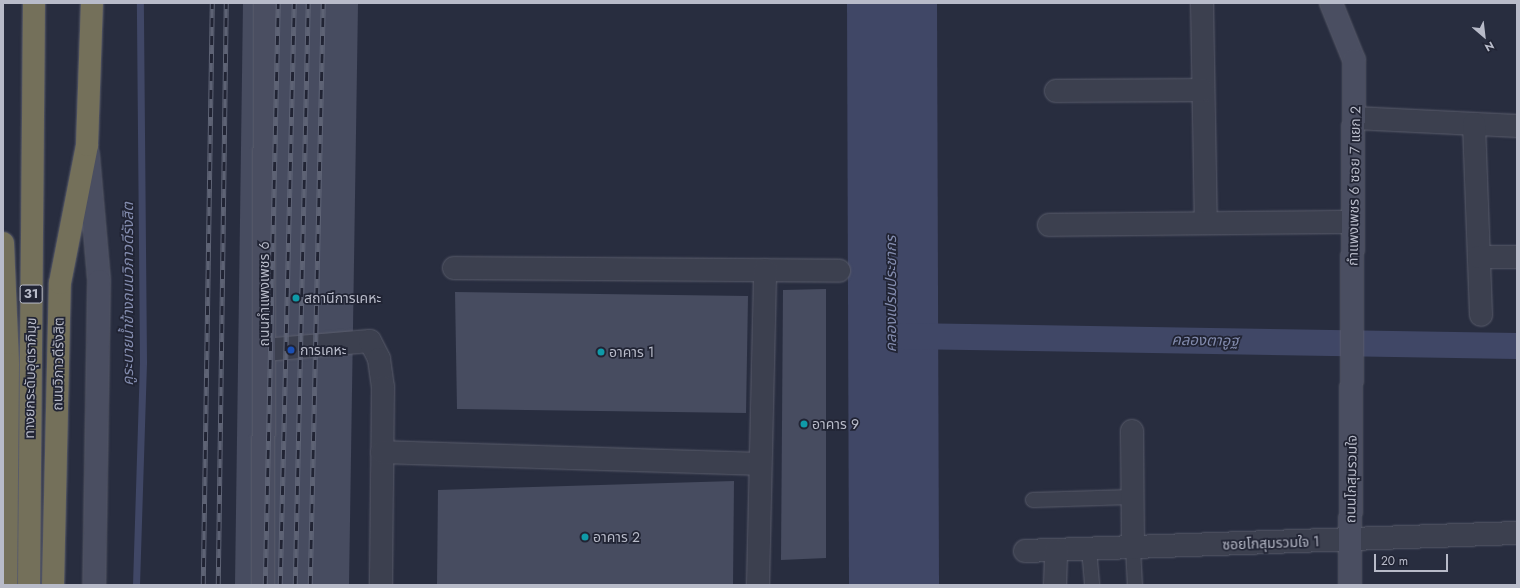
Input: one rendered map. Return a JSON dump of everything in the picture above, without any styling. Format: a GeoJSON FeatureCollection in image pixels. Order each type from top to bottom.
{"type":"FeatureCollection","features":[{"type":"Feature","properties":{"kind":"highway","name":"ทางยกระดับอุตราภิมุข"},"geometry":{"type":"LineString","coordinates":[[29,585],[34,3]]}},
{"type":"Feature","properties":{"kind":"highway","name":"ถนนวิภาวดีรังสิต"},"geometry":{"type":"LineString","coordinates":[[53,585],[60,283],[87,145],[92,3]]}},
{"type":"Feature","properties":{"kind":"highway","name":"31"},"geometry":{"type":"LineString","coordinates":[[3,243],[8,364],[6,585]]}},
{"type":"Feature","properties":{"kind":"main road","name":"ถนนกำแพงเพชร 6"},"geometry":{"type":"LineString","coordinates":[[263,585],[265,3]]}},
{"type":"Feature","properties":{"kind":"main road","name":"กำแพงเพชร 6 ซอย 7 แยก 2"},"geometry":{"type":"LineString","coordinates":[[1331,3],[1354,60],[1355,118],[1352,374]]}},
{"type":"Feature","properties":{"kind":"main road","name":"ถนนวิภาวดีรังสิต"},"geometry":{"type":"LineString","coordinates":[[87,145],[100,281],[94,585]]}},
{"type":"Feature","properties":{"kind":"main road","name":"ถนนโกสุมรวมใจ"},"geometry":{"type":"LineString","coordinates":[[1350,585],[1352,374]]}},
{"type":"Feature","properties":{"kind":"street"},"geometry":{"type":"LineString","coordinates":[[1202,3],[1206,223]]}},
{"type":"Feature","properties":{"kind":"street"},"geometry":{"type":"LineString","coordinates":[[1056,90],[1203,90]]}},
{"type":"Feature","properties":{"kind":"street"},"geometry":{"type":"LineString","coordinates":[[1355,118],[1517,126]]}},
{"type":"Feature","properties":{"kind":"street"},"geometry":{"type":"LineString","coordinates":[[1474,124],[1481,315]]}},
{"type":"Feature","properties":{"kind":"street"},"geometry":{"type":"LineString","coordinates":[[1049,225],[1354,222]]}},
{"type":"Feature","properties":{"kind":"street"},"geometry":{"type":"LineString","coordinates":[[1479,257],[1517,258]]}},
{"type":"Feature","properties":{"kind":"street"},"geometry":{"type":"LineString","coordinates":[[454,268],[839,271]]}},
{"type":"Feature","properties":{"kind":"street"},"geometry":{"type":"LineString","coordinates":[[758,585],[765,270]]}},
{"type":"Feature","properties":{"kind":"street"},"geometry":{"type":"LineString","coordinates":[[264,350],[370,341],[379,359],[383,387],[381,585]]}},
{"type":"Feature","properties":{"kind":"street"},"geometry":{"type":"LineString","coordinates":[[1132,431],[1133,548]]}},
{"type":"Feature","properties":{"kind":"street"},"geometry":{"type":"LineString","coordinates":[[382,452],[760,464]]}},
{"type":"Feature","properties":{"kind":"street","name":"ซอยโกสุมรวมใจ 1"},"geometry":{"type":"LineString","coordinates":[[1025,551],[1351,541],[1517,533]]}},
{"type":"Feature","properties":{"kind":"street"},"geometry":{"type":"LineString","coordinates":[[1055,585],[1056,550]]}},
{"type":"Feature","properties":{"kind":"lane"},"geometry":{"type":"LineString","coordinates":[[1033,500],[1132,497]]}},
{"type":"Feature","properties":{"kind":"lane"},"geometry":{"type":"LineString","coordinates":[[1133,548],[1135,585]]}},
{"type":"Feature","properties":{"kind":"lane"},"geometry":{"type":"LineString","coordinates":[[1089,549],[1092,585]]}},
{"type":"Feature","properties":{"kind":"water","name":"คลองเปรมประชากร"},"geometry":{"type":"Polygon","coordinates":[[[847,3],[937,3],[939,585],[849,585],[847,3]]]}},
{"type":"Feature","properties":{"kind":"building","name":"สถานีการเคหะ"},"geometry":{"type":"Polygon","coordinates":[[[243,3],[358,3],[349,585],[235,585],[243,3]]]}},
{"type":"Feature","properties":{"kind":"building","name":"อาคาร 9"},"geometry":{"type":"Polygon","coordinates":[[[826,289],[826,558],[781,560],[783,290],[826,289]]]}},
{"type":"Feature","properties":{"kind":"building","name":"อาคาร 1"},"geometry":{"type":"Polygon","coordinates":[[[455,292],[748,296],[746,413],[457,409],[455,292]]]}},
{"type":"Feature","properties":{"kind":"building","name":"อาคาร 2"},"geometry":{"type":"Polygon","coordinates":[[[734,481],[733,585],[437,585],[438,490],[734,481]]]}},
{"type":"Feature","properties":{"kind":"waterway","name":"คูระบายน้ำข้างถนนวิภาวดีรังสิต"},"geometry":{"type":"LineString","coordinates":[[136,585],[143,362],[140,3]]}},
{"type":"Feature","properties":{"kind":"waterway","name":"คลองตาอูฐ"},"geometry":{"type":"LineString","coordinates":[[903,336],[1517,346]]}},
{"type":"Feature","properties":{"kind":"railway"},"geometry":{"type":"LineString","coordinates":[[203,585],[212,3]]}},
{"type":"Feature","properties":{"kind":"railway"},"geometry":{"type":"LineString","coordinates":[[218,585],[226,3]]}},
{"type":"Feature","properties":{"kind":"railway"},"geometry":{"type":"LineString","coordinates":[[265,585],[278,3]]}},
{"type":"Feature","properties":{"kind":"railway"},"geometry":{"type":"LineString","coordinates":[[280,585],[294,3]]}},
{"type":"Feature","properties":{"kind":"railway"},"geometry":{"type":"LineString","coordinates":[[295,585],[308,3]]}},
{"type":"Feature","properties":{"kind":"railway"},"geometry":{"type":"LineString","coordinates":[[310,585],[323,3]]}},
{"type":"Feature","properties":{"kind":"place","name":"สถานีการเคหะ"},"geometry":{"type":"Point","coordinates":[296,298]}},
{"type":"Feature","properties":{"kind":"place","name":"การเคหะ"},"geometry":{"type":"Point","coordinates":[291,350]}},
{"type":"Feature","properties":{"kind":"place","name":"อาคาร 1"},"geometry":{"type":"Point","coordinates":[601,352]}},
{"type":"Feature","properties":{"kind":"place","name":"อาคาร 9"},"geometry":{"type":"Point","coordinates":[804,424]}},
{"type":"Feature","properties":{"kind":"place","name":"อาคาร 2"},"geometry":{"type":"Point","coordinates":[585,537]}}]}
